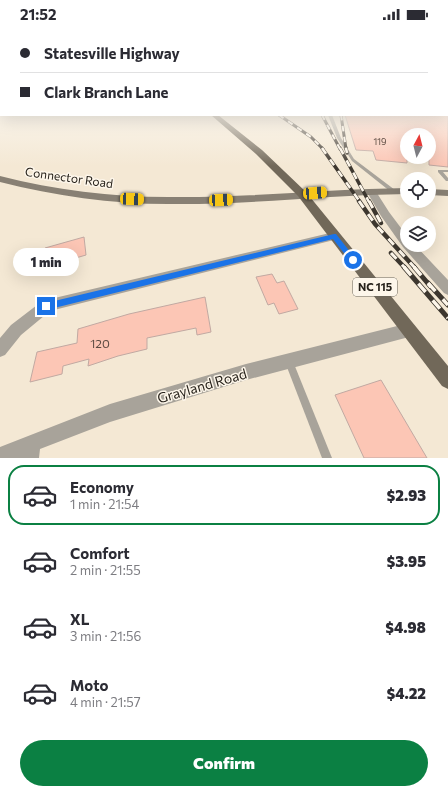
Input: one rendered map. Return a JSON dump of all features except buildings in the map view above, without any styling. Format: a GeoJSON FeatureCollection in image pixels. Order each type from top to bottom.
{"type":"FeatureCollection","features":[{"type":"Feature","properties":{"kind":"main road","name":"NC 115"},"geometry":{"type":"LineString","coordinates":[[227,126],[258,152],[302,194],[448,380]]}},
{"type":"Feature","properties":{"kind":"street","name":"Connector Road"},"geometry":{"type":"LineString","coordinates":[[0,179],[63,192],[132,199],[221,200],[302,194],[400,192]]}},
{"type":"Feature","properties":{"kind":"street"},"geometry":{"type":"LineString","coordinates":[[372,192],[385,214],[400,234]]}},
{"type":"Feature","properties":{"kind":"street"},"geometry":{"type":"LineString","coordinates":[[436,192],[448,192]]}},
{"type":"Feature","properties":{"kind":"street"},"geometry":{"type":"LineString","coordinates":[[0,350],[16,330],[46,306],[334,236]]}},
{"type":"Feature","properties":{"kind":"street"},"geometry":{"type":"LineString","coordinates":[[414,252],[448,289]]}},
{"type":"Feature","properties":{"kind":"street","name":"Grayland Road"},"geometry":{"type":"LineString","coordinates":[[0,456],[31,451],[110,413],[246,372],[409,330]]}},
{"type":"Feature","properties":{"kind":"lane"},"geometry":{"type":"LineString","coordinates":[[334,126],[339,138],[353,160],[393,191]]}},
{"type":"Feature","properties":{"kind":"lane"},"geometry":{"type":"LineString","coordinates":[[448,171],[439,171],[448,180]]}},
{"type":"Feature","properties":{"kind":"lane"},"geometry":{"type":"LineString","coordinates":[[289,361],[327,458]]}},
{"type":"Feature","properties":{"kind":"railway"},"geometry":{"type":"LineString","coordinates":[[295,126],[311,137],[322,148]]}},
{"type":"Feature","properties":{"kind":"railway"},"geometry":{"type":"LineString","coordinates":[[328,126],[340,149]]}},
{"type":"Feature","properties":{"kind":"railway"},"geometry":{"type":"LineString","coordinates":[[343,126],[346,149]]}},
{"type":"Feature","properties":{"kind":"railway"},"geometry":{"type":"LineString","coordinates":[[322,148],[360,202]]}},
{"type":"Feature","properties":{"kind":"railway"},"geometry":{"type":"LineString","coordinates":[[340,148],[369,202]]}},
{"type":"Feature","properties":{"kind":"railway"},"geometry":{"type":"LineString","coordinates":[[346,148],[347,153]]}},
{"type":"Feature","properties":{"kind":"railway"},"geometry":{"type":"LineString","coordinates":[[359,201],[375,224],[415,268]]}},
{"type":"Feature","properties":{"kind":"railway"},"geometry":{"type":"LineString","coordinates":[[369,201],[381,223]]}},
{"type":"Feature","properties":{"kind":"railway"},"geometry":{"type":"LineString","coordinates":[[391,253],[405,268]]}},
{"type":"Feature","properties":{"kind":"railway"},"geometry":{"type":"LineString","coordinates":[[404,267],[448,318]]}},
{"type":"Feature","properties":{"kind":"railway"},"geometry":{"type":"LineString","coordinates":[[414,267],[431,287]]}},
{"type":"Feature","properties":{"kind":"railway"},"geometry":{"type":"LineString","coordinates":[[428,283],[448,305]]}},
{"type":"Feature","properties":{"kind":"route"},"geometry":{"type":"LineString","coordinates":[[46,306],[334,236],[353,260]]}}]}
